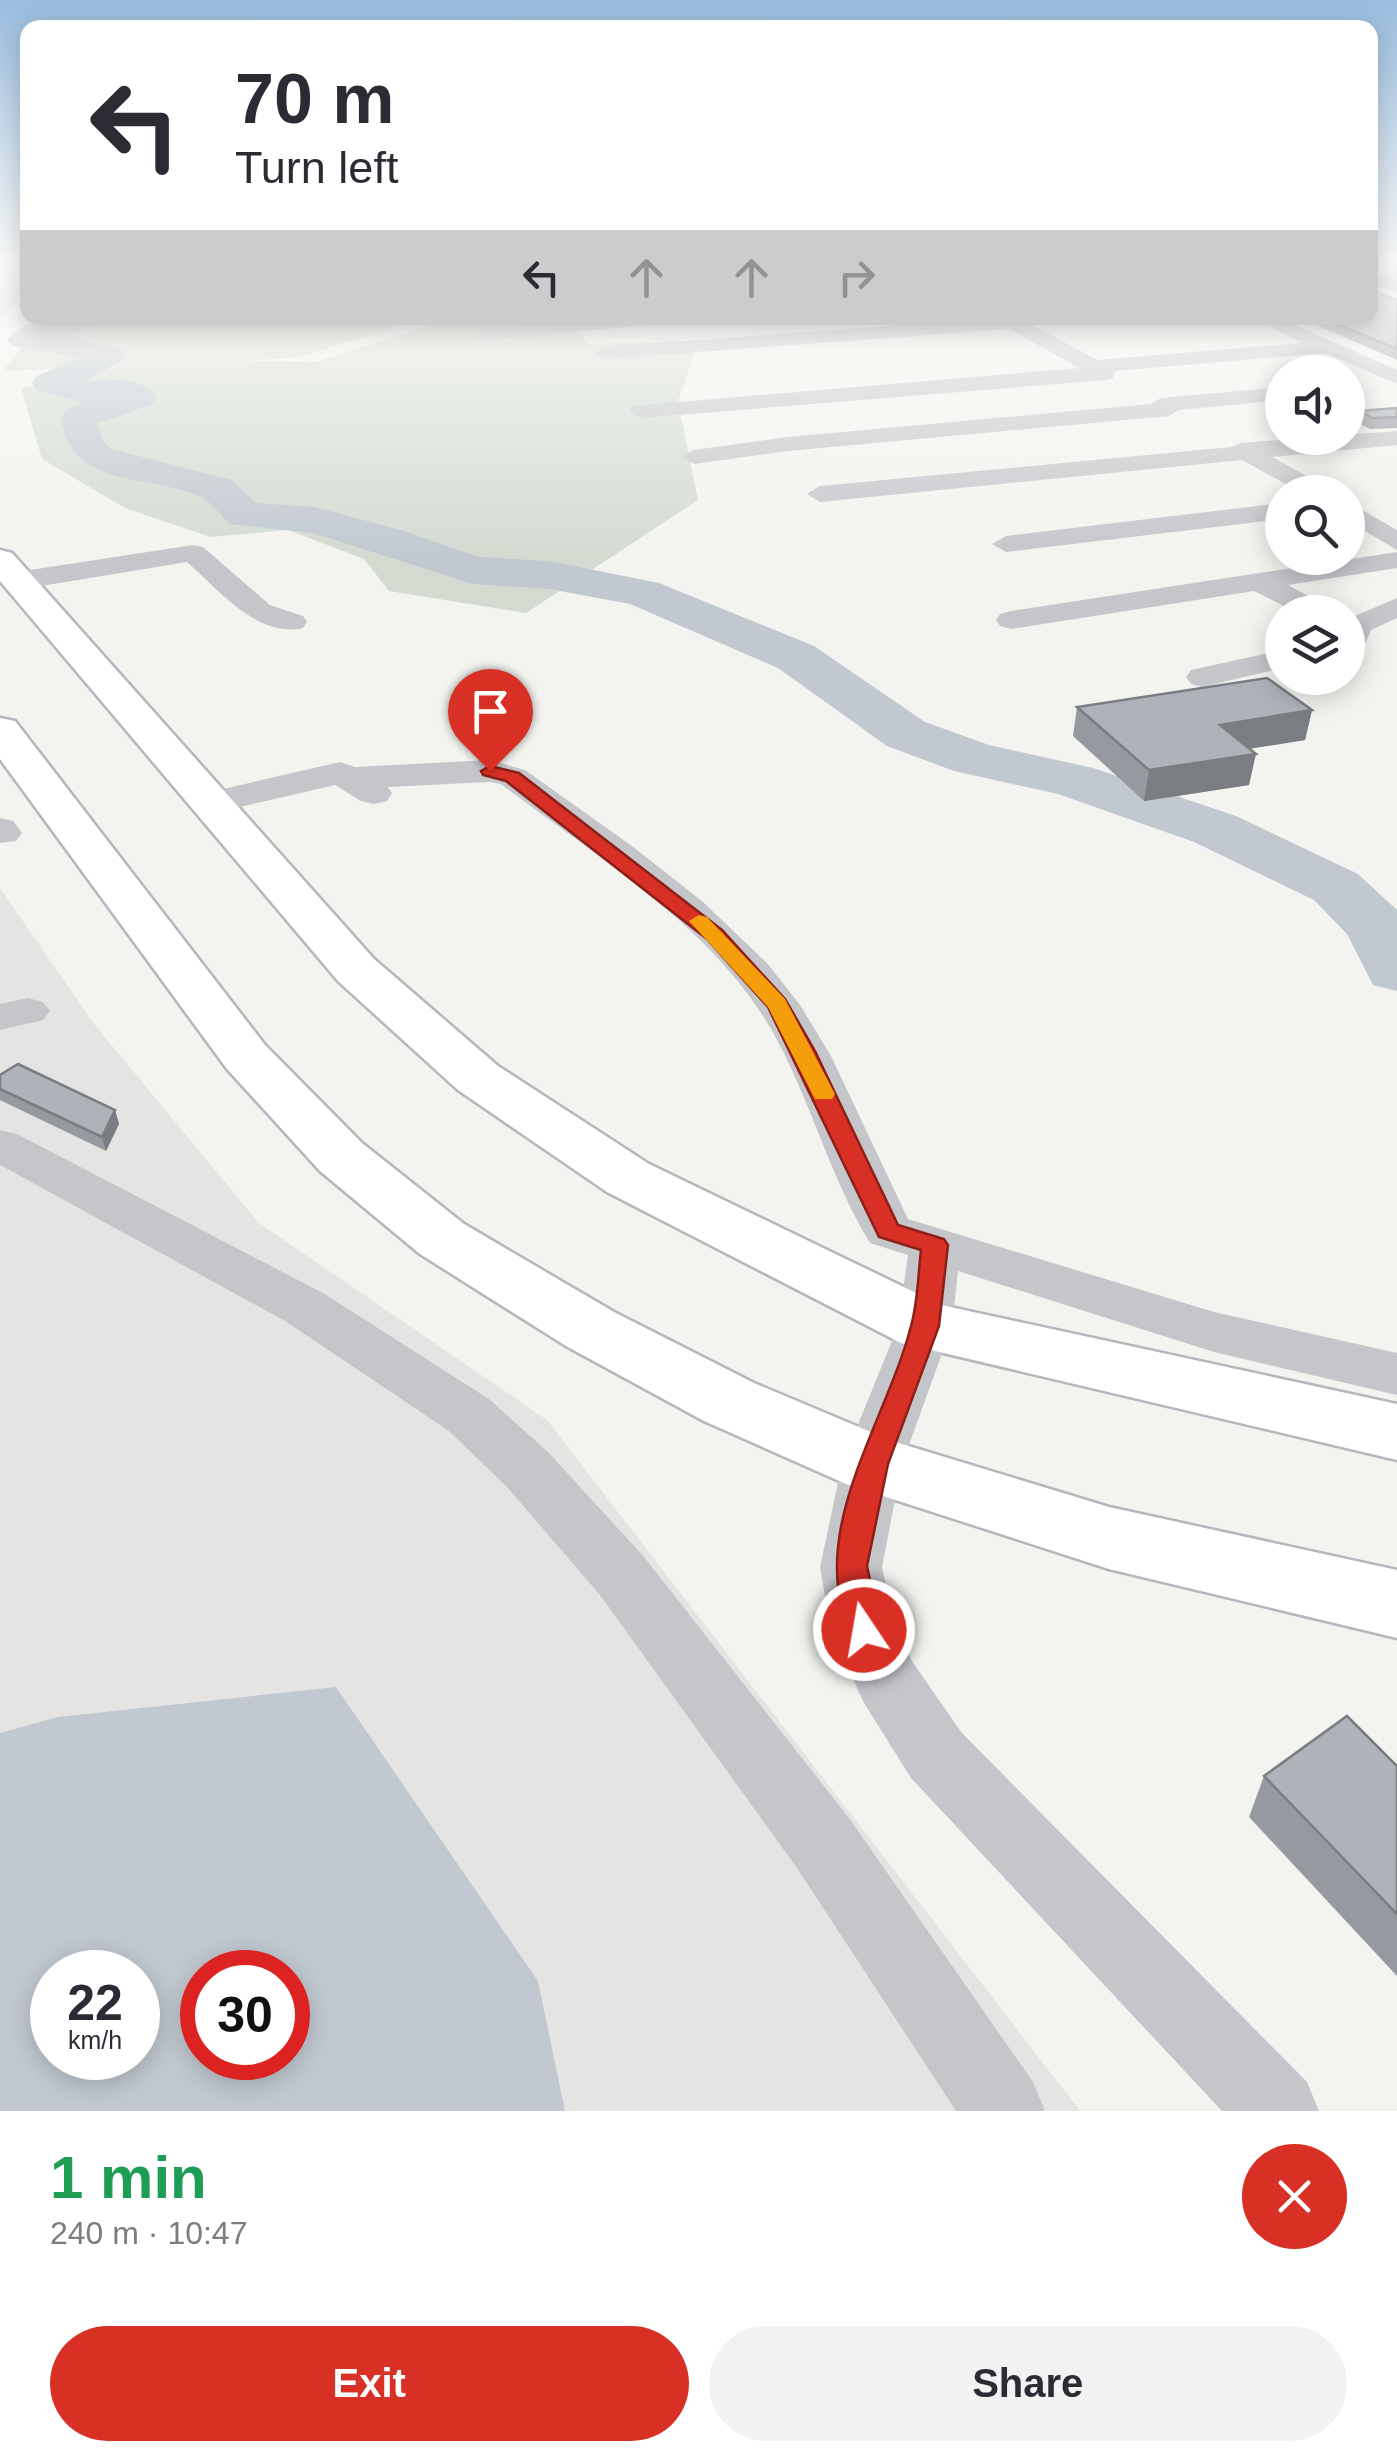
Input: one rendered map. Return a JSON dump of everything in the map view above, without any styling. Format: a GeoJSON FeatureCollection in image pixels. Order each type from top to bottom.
{"type":"FeatureCollection","features":[{"type":"Feature","properties":{"kind":"main road"},"geometry":{"type":"LineString","coordinates":[[9,571],[356,970],[478,1078],[628,1178],[925,1326],[1397,1432]]}},
{"type":"Feature","properties":{"kind":"main road"},"geometry":{"type":"LineString","coordinates":[[0,730],[246,1056],[341,1157],[442,1239],[590,1329],[728,1402],[872,1464],[1108,1538],[1397,1604]]}},
{"type":"Feature","properties":{"kind":"street"},"geometry":{"type":"LineString","coordinates":[[712,363],[715,406]]}},
{"type":"Feature","properties":{"kind":"street"},"geometry":{"type":"LineString","coordinates":[[1084,363],[1287,475]]}},
{"type":"Feature","properties":{"kind":"street"},"geometry":{"type":"LineString","coordinates":[[640,411],[1173,363]]}},
{"type":"Feature","properties":{"kind":"street"},"geometry":{"type":"LineString","coordinates":[[1365,363],[1396,378],[1365,386]]}},
{"type":"Feature","properties":{"kind":"street"},"geometry":{"type":"LineString","coordinates":[[694,457],[1265,396]]}},
{"type":"Feature","properties":{"kind":"street"},"geometry":{"type":"LineString","coordinates":[[820,494],[1397,438]]}},
{"type":"Feature","properties":{"kind":"street"},"geometry":{"type":"LineString","coordinates":[[1006,544],[1265,512]]}},
{"type":"Feature","properties":{"kind":"street"},"geometry":{"type":"LineString","coordinates":[[1365,521],[1397,542]]}},
{"type":"Feature","properties":{"kind":"street"},"geometry":{"type":"LineString","coordinates":[[9,571],[194,554],[260,611],[292,622]]}},
{"type":"Feature","properties":{"kind":"street"},"geometry":{"type":"LineString","coordinates":[[1011,620],[1397,560]]}},
{"type":"Feature","properties":{"kind":"street"},"geometry":{"type":"LineString","coordinates":[[1257,581],[1284,595]]}},
{"type":"Feature","properties":{"kind":"street"},"geometry":{"type":"LineString","coordinates":[[1365,623],[1397,608]]}},
{"type":"Feature","properties":{"kind":"street"},"geometry":{"type":"LineString","coordinates":[[1202,676],[1265,663]]}},
{"type":"Feature","properties":{"kind":"street"},"geometry":{"type":"LineString","coordinates":[[357,783],[435,750]]}},
{"type":"Feature","properties":{"kind":"street"},"geometry":{"type":"LineString","coordinates":[[210,803],[466,771],[490,771],[512,777],[676,901],[714,934],[777,1004],[804,1051],[888,1231],[1214,1332],[1397,1374]]}},
{"type":"Feature","properties":{"kind":"street"},"geometry":{"type":"LineString","coordinates":[[0,1145],[304,1307],[468,1416],[528,1470],[622,1576],[823,1843],[1004,2111]]}},
{"type":"Feature","properties":{"kind":"street"},"geometry":{"type":"LineString","coordinates":[[935,1245],[925,1326],[872,1464],[851,1566],[864,1630],[888,1682],[936,1755],[1278,2111]]}},
{"type":"Feature","properties":{"kind":"shaded area"},"geometry":{"type":"Polygon","coordinates":[[[9,363],[691,363],[678,402],[698,500],[526,613],[389,591],[364,559],[288,530],[211,537],[125,508],[42,459],[21,388],[125,365],[2,371],[9,363]]]}},
{"type":"Feature","properties":{"kind":"shaded area"},"geometry":{"type":"Polygon","coordinates":[[[0,888],[94,1024],[259,1223],[547,1420],[1080,2111],[0,2111],[0,888]]]}},
{"type":"Feature","properties":{"kind":"shaded area"},"geometry":{"type":"Polygon","coordinates":[[[336,1687],[538,1981],[565,2111],[0,2111],[0,1733],[58,1717],[336,1687]]]}},
{"type":"Feature","properties":{"kind":"building"},"geometry":{"type":"Polygon","coordinates":[[[1397,408],[1397,417],[1373,418],[1365,411],[1397,408]]]}},
{"type":"Feature","properties":{"kind":"building"},"geometry":{"type":"Polygon","coordinates":[[[1265,678],[1265,695],[1291,695],[1312,710],[1220,725],[1256,754],[1149,770],[1077,707],[1265,678]]]}},
{"type":"Feature","properties":{"kind":"building"},"geometry":{"type":"Polygon","coordinates":[[[18,1064],[115,1110],[102,1137],[0,1089],[0,1075],[18,1064]]]}},
{"type":"Feature","properties":{"kind":"building"},"geometry":{"type":"Polygon","coordinates":[[[1347,1716],[1397,1766],[1397,1914],[1264,1776],[1347,1716]]]}},
{"type":"Feature","properties":{"kind":"waterway"},"geometry":{"type":"LineString","coordinates":[[96,363],[49,383],[83,392],[132,391],[139,398],[79,419],[83,440],[97,457],[218,489],[244,515],[315,520],[389,540],[473,570],[549,575],[643,593],[796,657],[906,734],[974,759],[1073,780],[1215,829],[1336,887],[1376,926],[1397,971]]}},
{"type":"Feature","properties":{"kind":"slow traffic"},"geometry":{"type":"LineString","coordinates":[[699,921],[777,1004],[824,1094]]}},
{"type":"Feature","properties":{"kind":"route"},"geometry":{"type":"LineString","coordinates":[[490,771],[512,777],[714,934],[777,1004],[804,1051],[888,1231],[935,1245],[925,1326],[872,1464],[851,1566],[864,1630]]}}]}
